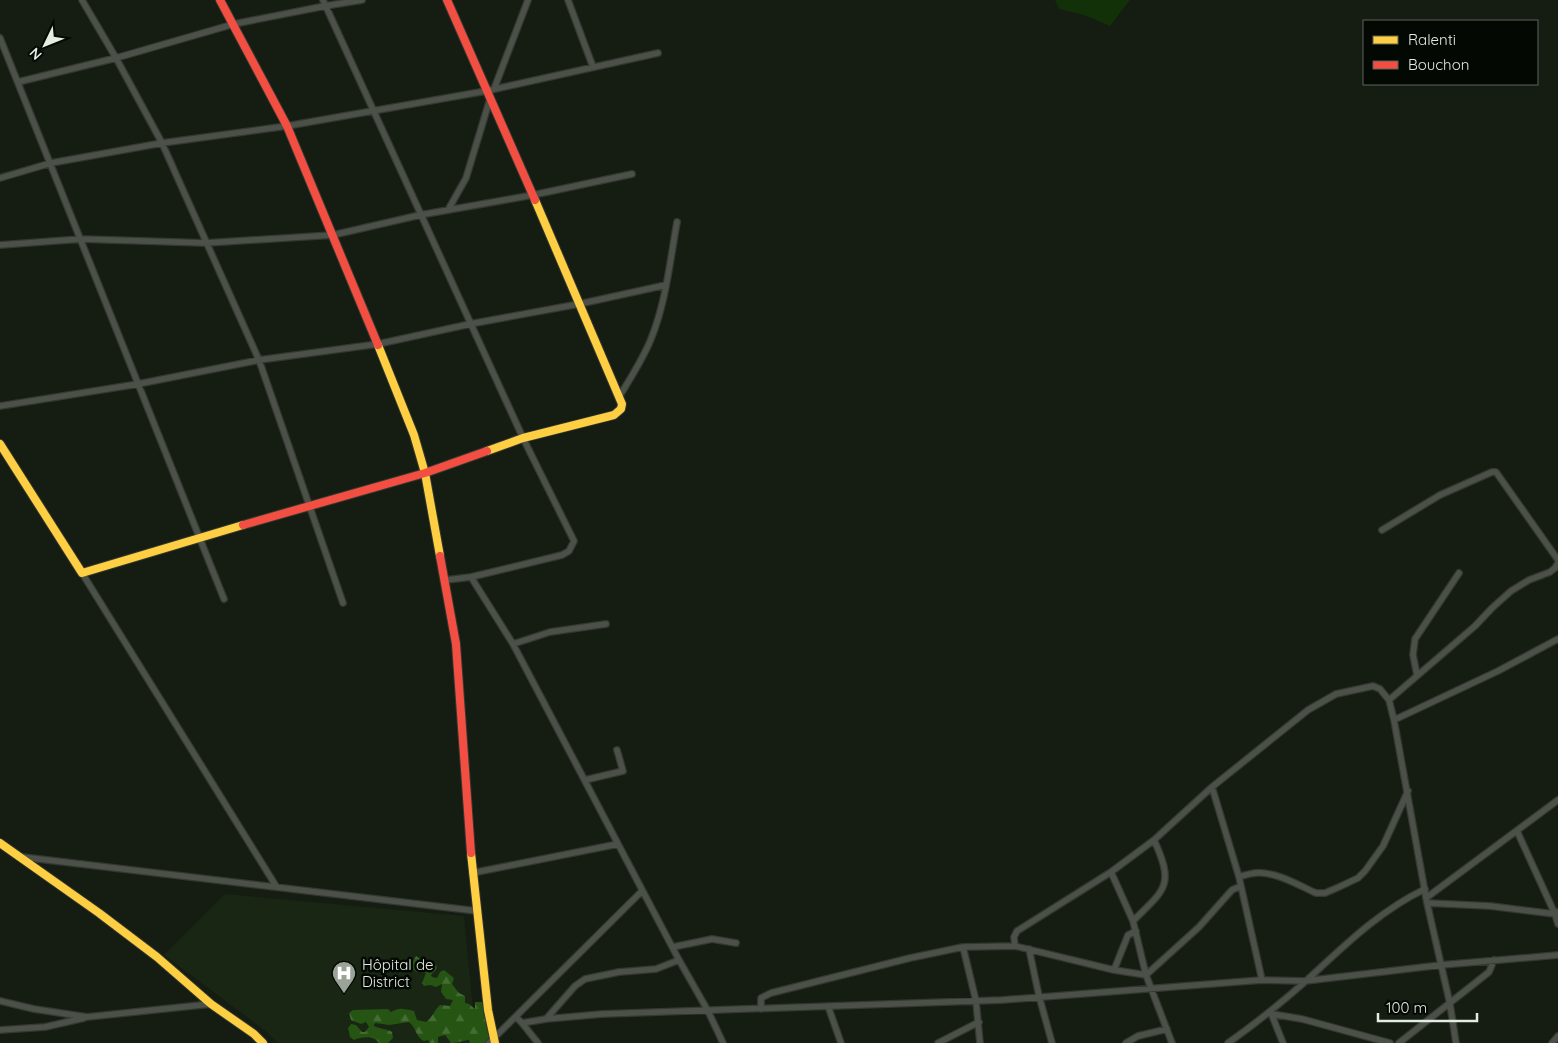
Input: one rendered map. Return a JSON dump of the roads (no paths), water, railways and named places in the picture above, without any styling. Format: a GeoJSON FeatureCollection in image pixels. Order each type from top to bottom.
{"type":"FeatureCollection","features":[{"type":"Feature","properties":{"kind":"main road"},"geometry":{"type":"LineString","coordinates":[[220,0],[287,126],[378,344],[414,435],[425,473],[446,580],[456,644],[472,873],[492,1041]]}},
{"type":"Feature","properties":{"kind":"main road"},"geometry":{"type":"LineString","coordinates":[[0,444],[82,573],[309,505],[425,473],[523,438],[614,415],[621,409],[622,404],[533,195],[490,100],[490,90],[447,0]]}},
{"type":"Feature","properties":{"kind":"main road"},"geometry":{"type":"LineString","coordinates":[[0,843],[22,857],[157,957],[211,1004],[254,1034],[263,1043]]}},
{"type":"Feature","properties":{"kind":"street"},"geometry":{"type":"LineString","coordinates":[[82,0],[162,143],[259,360],[343,603]]}},
{"type":"Feature","properties":{"kind":"street"},"geometry":{"type":"LineString","coordinates":[[18,82],[116,58],[234,24],[324,3],[362,0]]}},
{"type":"Feature","properties":{"kind":"street"},"geometry":{"type":"LineString","coordinates":[[490,90],[528,0]]}},
{"type":"Feature","properties":{"kind":"street"},"geometry":{"type":"LineString","coordinates":[[568,0],[593,67]]}},
{"type":"Feature","properties":{"kind":"street"},"geometry":{"type":"LineString","coordinates":[[324,3],[470,324],[574,541],[572,547],[562,555],[471,577],[446,580]]}},
{"type":"Feature","properties":{"kind":"street"},"geometry":{"type":"LineString","coordinates":[[0,38],[224,599]]}},
{"type":"Feature","properties":{"kind":"street"},"geometry":{"type":"LineString","coordinates":[[0,178],[50,163],[162,143],[287,126],[373,111],[490,90],[658,54]]}},
{"type":"Feature","properties":{"kind":"street"},"geometry":{"type":"LineString","coordinates":[[448,210],[466,178],[490,100]]}},
{"type":"Feature","properties":{"kind":"street"},"geometry":{"type":"LineString","coordinates":[[0,245],[81,239],[206,243],[333,235],[420,215],[533,195],[632,174]]}},
{"type":"Feature","properties":{"kind":"street"},"geometry":{"type":"LineString","coordinates":[[619,397],[650,342],[658,322],[677,222]]}},
{"type":"Feature","properties":{"kind":"street"},"geometry":{"type":"LineString","coordinates":[[0,406],[138,384],[259,360],[378,344],[666,285]]}},
{"type":"Feature","properties":{"kind":"street"},"geometry":{"type":"LineString","coordinates":[[1382,530],[1440,494],[1496,472],[1558,560]]}},
{"type":"Feature","properties":{"kind":"street"},"geometry":{"type":"LineString","coordinates":[[1389,700],[1475,626],[1511,591],[1557,566]]}},
{"type":"Feature","properties":{"kind":"street"},"geometry":{"type":"LineString","coordinates":[[82,573],[276,886]]}},
{"type":"Feature","properties":{"kind":"street"},"geometry":{"type":"LineString","coordinates":[[1416,675],[1413,655],[1415,639],[1459,573]]}},
{"type":"Feature","properties":{"kind":"street"},"geometry":{"type":"LineString","coordinates":[[471,577],[513,644],[642,891],[708,1011],[723,1043]]}},
{"type":"Feature","properties":{"kind":"street"},"geometry":{"type":"LineString","coordinates":[[513,644],[550,632],[606,624]]}},
{"type":"Feature","properties":{"kind":"street"},"geometry":{"type":"LineString","coordinates":[[1394,720],[1498,671],[1558,640]]}},
{"type":"Feature","properties":{"kind":"street"},"geometry":{"type":"LineString","coordinates":[[1015,946],[1014,937],[1016,931],[1110,872],[1154,840],[1212,787],[1308,710],[1336,694],[1373,686],[1380,689],[1389,700],[1394,720],[1426,900],[1450,1004],[1456,1043]]}},
{"type":"Feature","properties":{"kind":"street"},"geometry":{"type":"LineString","coordinates":[[585,780],[623,771],[617,750]]}},
{"type":"Feature","properties":{"kind":"street"},"geometry":{"type":"LineString","coordinates":[[1212,787],[1239,876],[1262,980]]}},
{"type":"Feature","properties":{"kind":"street"},"geometry":{"type":"LineString","coordinates":[[1239,876],[1265,873],[1321,894],[1350,882],[1365,871],[1383,846],[1408,791]]}},
{"type":"Feature","properties":{"kind":"street"},"geometry":{"type":"LineString","coordinates":[[1426,900],[1558,800]]}},
{"type":"Feature","properties":{"kind":"street"},"geometry":{"type":"LineString","coordinates":[[1517,831],[1556,913],[1558,924]]}},
{"type":"Feature","properties":{"kind":"street"},"geometry":{"type":"LineString","coordinates":[[1133,921],[1164,888],[1165,871],[1161,855],[1154,840]]}},
{"type":"Feature","properties":{"kind":"street"},"geometry":{"type":"LineString","coordinates":[[472,873],[618,844]]}},
{"type":"Feature","properties":{"kind":"street"},"geometry":{"type":"LineString","coordinates":[[22,857],[477,911]]}},
{"type":"Feature","properties":{"kind":"street"},"geometry":{"type":"LineString","coordinates":[[1110,872],[1133,921],[1150,988],[1172,1043]]}},
{"type":"Feature","properties":{"kind":"street"},"geometry":{"type":"LineString","coordinates":[[1146,975],[1199,927],[1232,890],[1241,886]]}},
{"type":"Feature","properties":{"kind":"street"},"geometry":{"type":"LineString","coordinates":[[1228,1043],[1271,1012],[1345,944],[1405,898],[1425,889]]}},
{"type":"Feature","properties":{"kind":"street"},"geometry":{"type":"LineString","coordinates":[[492,1041],[642,891]]}},
{"type":"Feature","properties":{"kind":"street"},"geometry":{"type":"LineString","coordinates":[[1426,900],[1556,913]]}},
{"type":"Feature","properties":{"kind":"street"},"geometry":{"type":"LineString","coordinates":[[1114,970],[1128,935],[1136,931]]}},
{"type":"Feature","properties":{"kind":"street"},"geometry":{"type":"LineString","coordinates":[[672,947],[712,939],[736,943]]}},
{"type":"Feature","properties":{"kind":"street"},"geometry":{"type":"LineString","coordinates":[[761,1008],[761,998],[772,992],[910,958],[964,947],[1015,946],[1028,948],[1114,970],[1146,975]]}},
{"type":"Feature","properties":{"kind":"street"},"geometry":{"type":"LineString","coordinates":[[964,947],[976,1001],[979,1042]]}},
{"type":"Feature","properties":{"kind":"street"},"geometry":{"type":"LineString","coordinates":[[1028,948],[1052,1043]]}},
{"type":"Feature","properties":{"kind":"street"},"geometry":{"type":"LineString","coordinates":[[522,1023],[546,1018],[602,1014],[1002,1000],[1262,980],[1306,981],[1441,965],[1558,954]]}},
{"type":"Feature","properties":{"kind":"street"},"geometry":{"type":"LineString","coordinates":[[546,1018],[575,986],[585,979],[618,972],[656,969],[679,960]]}},
{"type":"Feature","properties":{"kind":"street"},"geometry":{"type":"LineString","coordinates":[[1399,1043],[1489,972],[1494,960]]}},
{"type":"Feature","properties":{"kind":"street"},"geometry":{"type":"LineString","coordinates":[[0,1001],[87,1018]]}},
{"type":"Feature","properties":{"kind":"street"},"geometry":{"type":"LineString","coordinates":[[0,1030],[45,1027],[87,1018],[211,1004]]}},
{"type":"Feature","properties":{"kind":"street"},"geometry":{"type":"LineString","coordinates":[[828,1006],[841,1043]]}},
{"type":"Feature","properties":{"kind":"street"},"geometry":{"type":"LineString","coordinates":[[1271,1012],[1282,1043]]}},
{"type":"Feature","properties":{"kind":"street"},"geometry":{"type":"LineString","coordinates":[[1271,1012],[1390,1043]]}},
{"type":"Feature","properties":{"kind":"street"},"geometry":{"type":"LineString","coordinates":[[516,1017],[538,1043]]}},
{"type":"Feature","properties":{"kind":"street"},"geometry":{"type":"LineString","coordinates":[[938,1043],[979,1022]]}},
{"type":"Feature","properties":{"kind":"street"},"geometry":{"type":"LineString","coordinates":[[1126,1043],[1138,1036],[1167,1029]]}},
{"type":"Feature","properties":{"kind":"street"},"geometry":{"type":"LineString","coordinates":[[1552,1043],[1558,1036]]}},
{"type":"Feature","properties":{"kind":"place","name":"Hôpital de District"},"geometry":{"type":"Point","coordinates":[344,994]}}]}
